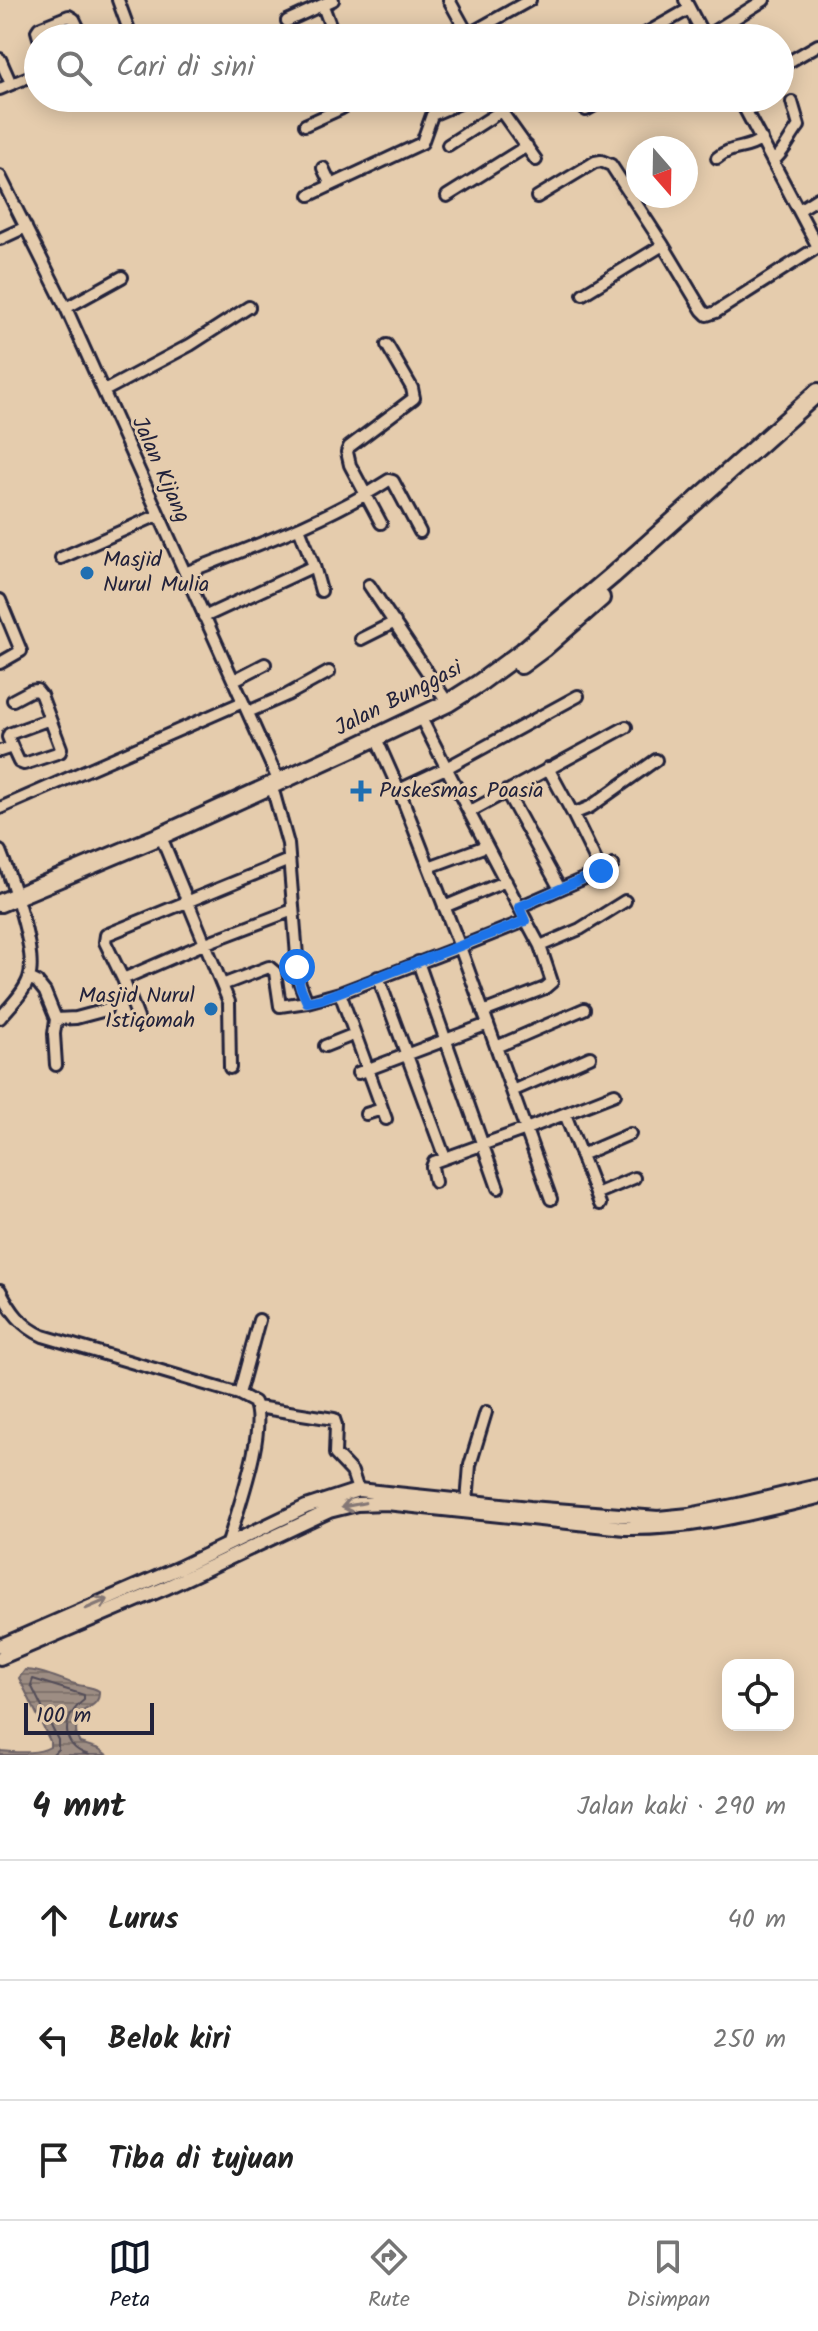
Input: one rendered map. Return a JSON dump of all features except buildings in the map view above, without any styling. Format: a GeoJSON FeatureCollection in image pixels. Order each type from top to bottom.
{"type":"FeatureCollection","features":[{"type":"Feature","properties":{"kind":"highway","name":"Jalan Bunggasi"},"geometry":{"type":"LineString","coordinates":[[617,578],[818,392]]}},
{"type":"Feature","properties":{"kind":"highway","name":"Jalan Bunggasi"},"geometry":{"type":"LineString","coordinates":[[352,753],[379,745],[424,724],[483,691],[818,406]]}},
{"type":"Feature","properties":{"kind":"highway","name":"Jalan Bunggasi"},"geometry":{"type":"LineString","coordinates":[[19,900],[164,844],[352,753],[448,703],[547,637]]}},
{"type":"Feature","properties":{"kind":"highway","name":"Jalan Bunggasi"},"geometry":{"type":"LineString","coordinates":[[19,900],[277,788]]}},
{"type":"Feature","properties":{"kind":"highway"},"geometry":{"type":"LineString","coordinates":[[0,903],[19,900]]}},
{"type":"Feature","properties":{"kind":"highway"},"geometry":{"type":"LineString","coordinates":[[0,912],[19,900]]}},
{"type":"Feature","properties":{"kind":"street"},"geometry":{"type":"LineString","coordinates":[[118,0],[127,24]]}},
{"type":"Feature","properties":{"kind":"street"},"geometry":{"type":"LineString","coordinates":[[449,0],[460,24]]}},
{"type":"Feature","properties":{"kind":"street"},"geometry":{"type":"LineString","coordinates":[[488,24],[530,0]]}},
{"type":"Feature","properties":{"kind":"street"},"geometry":{"type":"LineString","coordinates":[[727,24],[764,0]]}},
{"type":"Feature","properties":{"kind":"street"},"geometry":{"type":"LineString","coordinates":[[287,21],[328,3],[332,24]]}},
{"type":"Feature","properties":{"kind":"street"},"geometry":{"type":"LineString","coordinates":[[658,24],[687,4],[698,24]]}},
{"type":"Feature","properties":{"kind":"street"},"geometry":{"type":"LineString","coordinates":[[49,24],[69,16],[76,24]]}},
{"type":"Feature","properties":{"kind":"street"},"geometry":{"type":"LineString","coordinates":[[794,59],[818,45]]}},
{"type":"Feature","properties":{"kind":"street"},"geometry":{"type":"LineString","coordinates":[[0,59],[5,86],[24,79]]}},
{"type":"Feature","properties":{"kind":"street"},"geometry":{"type":"LineString","coordinates":[[773,161],[799,126],[794,109]]}},
{"type":"Feature","properties":{"kind":"street"},"geometry":{"type":"LineString","coordinates":[[305,125],[330,112]]}},
{"type":"Feature","properties":{"kind":"street"},"geometry":{"type":"LineString","coordinates":[[310,195],[422,143],[426,139],[432,115],[439,112]]}},
{"type":"Feature","properties":{"kind":"street"},"geometry":{"type":"LineString","coordinates":[[448,145],[499,112]]}},
{"type":"Feature","properties":{"kind":"street"},"geometry":{"type":"LineString","coordinates":[[502,112],[536,160]]}},
{"type":"Feature","properties":{"kind":"street"},"geometry":{"type":"LineString","coordinates":[[537,197],[595,162],[611,165],[702,310],[707,315],[716,312],[818,247],[747,112]]}},
{"type":"Feature","properties":{"kind":"street"},"geometry":{"type":"LineString","coordinates":[[717,158],[727,150],[749,147],[762,139]]}},
{"type":"Feature","properties":{"kind":"street"},"geometry":{"type":"LineString","coordinates":[[447,196],[527,146]]}},
{"type":"Feature","properties":{"kind":"street"},"geometry":{"type":"LineString","coordinates":[[323,168],[331,185]]}},
{"type":"Feature","properties":{"kind":"street","name":"Jalan Kijang"},"geometry":{"type":"LineString","coordinates":[[0,176],[104,391],[234,680],[277,788],[286,833],[299,981],[307,1002]]}},
{"type":"Feature","properties":{"kind":"street"},"geometry":{"type":"LineString","coordinates":[[799,210],[818,198]]}},
{"type":"Feature","properties":{"kind":"street"},"geometry":{"type":"LineString","coordinates":[[0,239],[26,227]]}},
{"type":"Feature","properties":{"kind":"street"},"geometry":{"type":"LineString","coordinates":[[583,294],[663,245]]}},
{"type":"Feature","properties":{"kind":"street"},"geometry":{"type":"LineString","coordinates":[[66,308],[122,277]]}},
{"type":"Feature","properties":{"kind":"street"},"geometry":{"type":"LineString","coordinates":[[104,391],[190,345],[249,307]]}},
{"type":"Feature","properties":{"kind":"street"},"geometry":{"type":"LineString","coordinates":[[381,523],[350,465],[348,449],[414,396],[387,345]]}},
{"type":"Feature","properties":{"kind":"street"},"geometry":{"type":"LineString","coordinates":[[185,573],[299,528],[392,480],[420,532]]}},
{"type":"Feature","properties":{"kind":"street"},"geometry":{"type":"LineString","coordinates":[[61,558],[158,515]]}},
{"type":"Feature","properties":{"kind":"street"},"geometry":{"type":"LineString","coordinates":[[299,528],[321,591]]}},
{"type":"Feature","properties":{"kind":"street"},"geometry":{"type":"LineString","coordinates":[[204,617],[314,566]]}},
{"type":"Feature","properties":{"kind":"street"},"geometry":{"type":"LineString","coordinates":[[369,585],[448,703]]}},
{"type":"Feature","properties":{"kind":"street"},"geometry":{"type":"LineString","coordinates":[[0,600],[21,651],[0,663]]}},
{"type":"Feature","properties":{"kind":"street"},"geometry":{"type":"LineString","coordinates":[[361,639],[395,622]]}},
{"type":"Feature","properties":{"kind":"street"},"geometry":{"type":"LineString","coordinates":[[234,680],[265,664]]}},
{"type":"Feature","properties":{"kind":"street"},"geometry":{"type":"LineString","coordinates":[[0,808],[245,707],[287,695],[329,672]]}},
{"type":"Feature","properties":{"kind":"street"},"geometry":{"type":"LineString","coordinates":[[13,700],[30,691],[39,691],[50,719],[61,748],[60,752],[24,764],[19,762],[9,734],[50,719]]}},
{"type":"Feature","properties":{"kind":"street"},"geometry":{"type":"LineString","coordinates":[[399,790],[448,767],[578,696]]}},
{"type":"Feature","properties":{"kind":"street"},"geometry":{"type":"LineString","coordinates":[[424,724],[540,946],[551,975],[551,984],[483,1012]]}},
{"type":"Feature","properties":{"kind":"street"},"geometry":{"type":"LineString","coordinates":[[469,812],[626,727]]}},
{"type":"Feature","properties":{"kind":"street"},"geometry":{"type":"LineString","coordinates":[[379,745],[460,947],[551,1199]]}},
{"type":"Feature","properties":{"kind":"street"},"geometry":{"type":"LineString","coordinates":[[0,751],[12,747]]}},
{"type":"Feature","properties":{"kind":"street"},"geometry":{"type":"LineString","coordinates":[[573,814],[590,807],[656,760]]}},
{"type":"Feature","properties":{"kind":"street"},"geometry":{"type":"LineString","coordinates":[[548,768],[601,871]]}},
{"type":"Feature","properties":{"kind":"street"},"geometry":{"type":"LineString","coordinates":[[506,791],[560,889]]}},
{"type":"Feature","properties":{"kind":"street"},"geometry":{"type":"LineString","coordinates":[[164,844],[230,1007],[230,1068]]}},
{"type":"Feature","properties":{"kind":"street"},"geometry":{"type":"LineString","coordinates":[[429,867],[486,846]]}},
{"type":"Feature","properties":{"kind":"street"},"geometry":{"type":"LineString","coordinates":[[0,851],[19,900],[29,951],[29,978],[0,1018]]}},
{"type":"Feature","properties":{"kind":"street"},"geometry":{"type":"LineString","coordinates":[[138,1018],[105,936],[289,860]]}},
{"type":"Feature","properties":{"kind":"street"},"geometry":{"type":"LineString","coordinates":[[519,907],[613,865]]}},
{"type":"Feature","properties":{"kind":"street"},"geometry":{"type":"LineString","coordinates":[[444,907],[506,881]]}},
{"type":"Feature","properties":{"kind":"street"},"geometry":{"type":"LineString","coordinates":[[540,946],[580,929],[625,901]]}},
{"type":"Feature","properties":{"kind":"street"},"geometry":{"type":"LineString","coordinates":[[123,979],[293,910]]}},
{"type":"Feature","properties":{"kind":"street"},"geometry":{"type":"LineString","coordinates":[[222,985],[269,967],[275,972],[280,1006],[307,1002],[340,993],[525,921]]}},
{"type":"Feature","properties":{"kind":"street"},"geometry":{"type":"LineString","coordinates":[[418,962],[498,1188]]}},
{"type":"Feature","properties":{"kind":"street"},"geometry":{"type":"LineString","coordinates":[[378,977],[445,1158]]}},
{"type":"Feature","properties":{"kind":"street"},"geometry":{"type":"LineString","coordinates":[[29,978],[42,987],[56,1019],[56,1065]]}},
{"type":"Feature","properties":{"kind":"street"},"geometry":{"type":"LineString","coordinates":[[340,993],[355,1034],[363,1071],[384,1114],[366,1114]]}},
{"type":"Feature","properties":{"kind":"street"},"geometry":{"type":"LineString","coordinates":[[496,1047],[584,1009]]}},
{"type":"Feature","properties":{"kind":"street"},"geometry":{"type":"LineString","coordinates":[[56,1019],[76,1018],[106,1010]]}},
{"type":"Feature","properties":{"kind":"street"},"geometry":{"type":"LineString","coordinates":[[363,1071],[488,1024]]}},
{"type":"Feature","properties":{"kind":"street"},"geometry":{"type":"LineString","coordinates":[[325,1046],[355,1034]]}},
{"type":"Feature","properties":{"kind":"street"},"geometry":{"type":"LineString","coordinates":[[512,1091],[590,1057]]}},
{"type":"Feature","properties":{"kind":"street"},"geometry":{"type":"LineString","coordinates":[[435,1182],[431,1166],[445,1158],[615,1094]]}},
{"type":"Feature","properties":{"kind":"street"},"geometry":{"type":"LineString","coordinates":[[565,1114],[598,1199],[634,1178]]}},
{"type":"Feature","properties":{"kind":"street"},"geometry":{"type":"LineString","coordinates":[[581,1155],[630,1134]]}},
{"type":"Feature","properties":{"kind":"street"},"geometry":{"type":"LineString","coordinates":[[0,1290],[24,1326],[43,1336],[251,1399],[257,1407],[257,1437],[228,1544]]}},
{"type":"Feature","properties":{"kind":"street"},"geometry":{"type":"LineString","coordinates":[[239,1394],[259,1320]]}},
{"type":"Feature","properties":{"kind":"street"},"geometry":{"type":"LineString","coordinates":[[257,1407],[334,1419],[335,1454],[352,1472],[358,1490]]}},
{"type":"Feature","properties":{"kind":"street"},"geometry":{"type":"LineString","coordinates":[[467,1502],[470,1465],[486,1412]]}},
{"type":"Feature","properties":{"kind":"street"},"geometry":{"type":"LineString","coordinates":[[0,1658],[182,1573],[228,1544],[306,1507],[358,1490],[658,1518],[689,1515],[818,1486]]}},
{"type":"Feature","properties":{"kind":"street"},"geometry":{"type":"LineString","coordinates":[[0,1646],[329,1511],[357,1504],[386,1503],[625,1528],[654,1528],[706,1523],[818,1497]]}},
{"type":"Feature","properties":{"kind":"water"},"geometry":{"type":"Polygon","coordinates":[[[25,1670],[99,1691],[96,1702],[80,1713],[76,1732],[80,1743],[107,1755],[0,1755],[0,1751],[32,1752],[50,1747],[50,1741],[19,1678],[25,1670]]]}},
{"type":"Feature","properties":{"kind":"place","name":"Masjid Nurul Mulia"},"geometry":{"type":"Point","coordinates":[87,573]}},
{"type":"Feature","properties":{"kind":"place","name":"Puskesmas Poasia"},"geometry":{"type":"Point","coordinates":[361,791]}},
{"type":"Feature","properties":{"kind":"place","name":"Masjid Nurul Istiqomah"},"geometry":{"type":"Point","coordinates":[211,1009]}},
{"type":"Feature","properties":{"kind":"route"},"geometry":{"type":"LineString","coordinates":[[297,967],[302,993],[307,1002],[315,1001],[525,921],[519,907],[601,871]]}}]}
